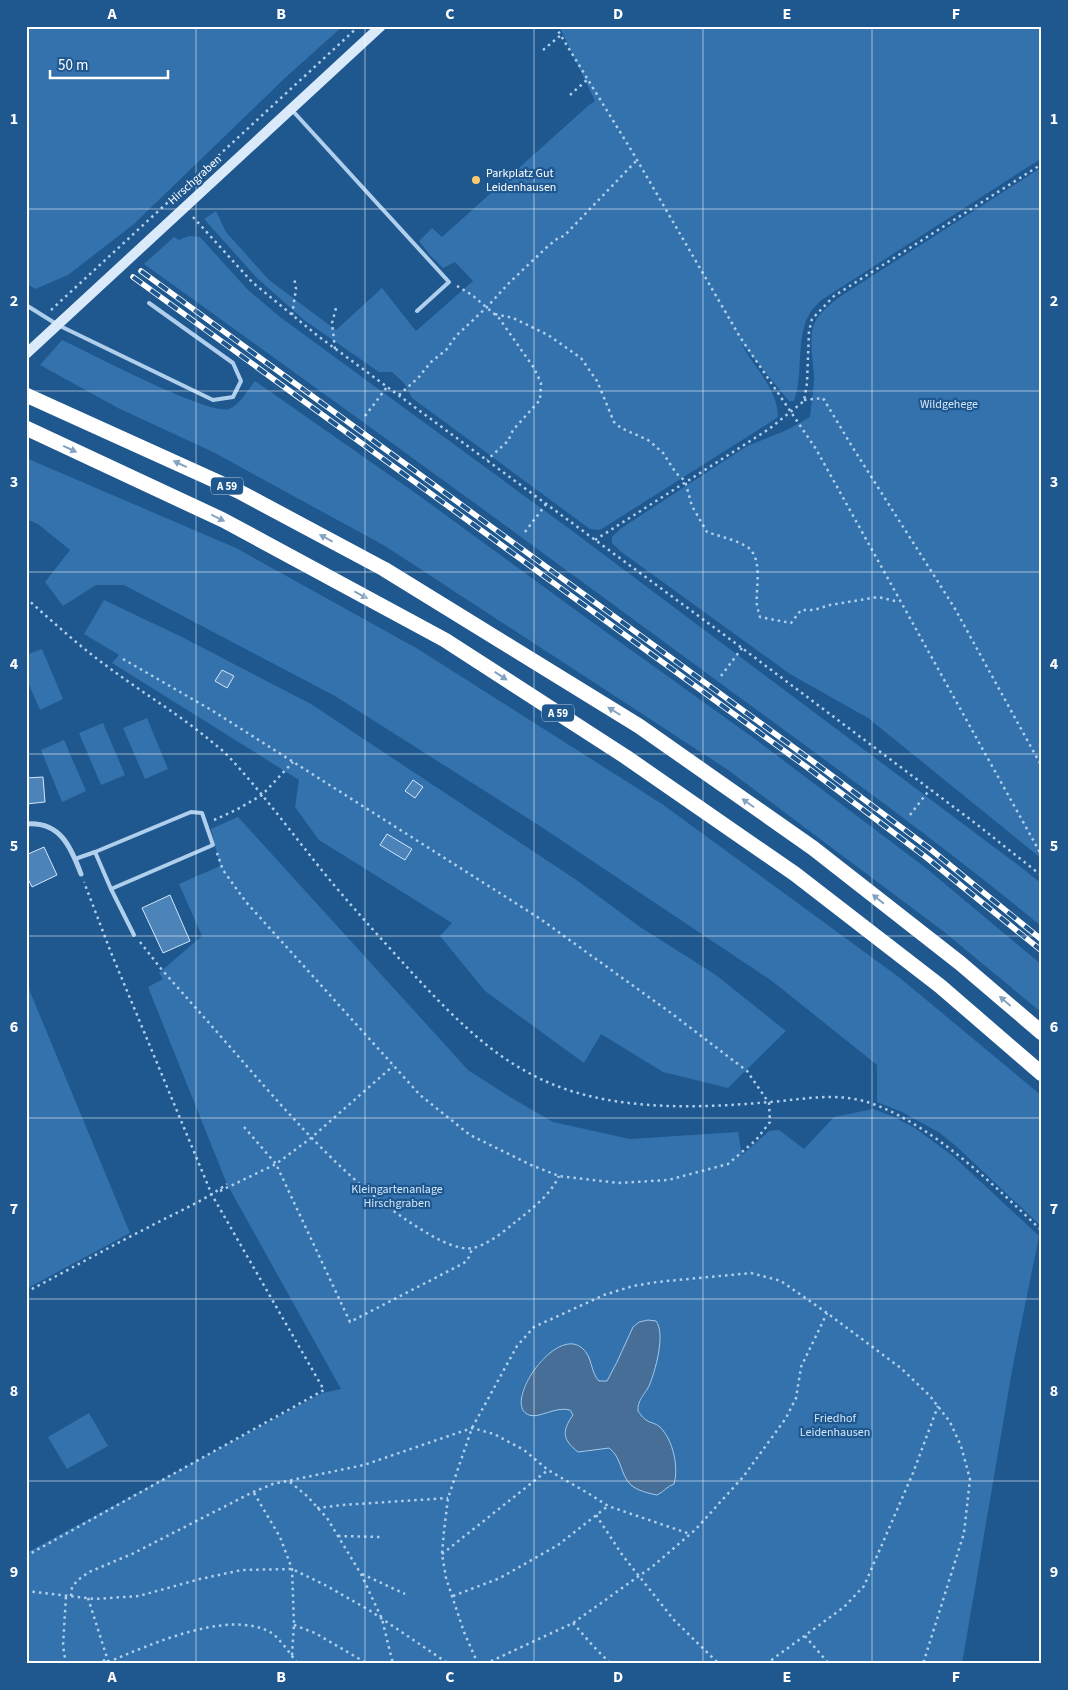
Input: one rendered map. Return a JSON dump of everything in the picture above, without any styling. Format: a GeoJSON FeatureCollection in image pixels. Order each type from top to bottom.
{"type":"FeatureCollection","features":[{"type":"Feature","properties":{"kind":"highway","name":"A 59"},"geometry":{"type":"LineString","coordinates":[[26,388],[66,412]]}},
{"type":"Feature","properties":{"kind":"highway","name":"A 59"},"geometry":{"type":"LineString","coordinates":[[26,395],[238,491],[384,569],[639,726],[813,848],[960,963],[1042,1033]]}},
{"type":"Feature","properties":{"kind":"highway","name":"A 59"},"geometry":{"type":"LineString","coordinates":[[26,428],[223,520],[453,645],[626,757],[795,874],[940,986],[1042,1074]]}},
{"type":"Feature","properties":{"kind":"street","name":"Hirschgraben"},"geometry":{"type":"LineString","coordinates":[[30,350],[381,26]]}},
{"type":"Feature","properties":{"kind":"street"},"geometry":{"type":"LineString","coordinates":[[26,824],[46,825],[59,833],[67,844],[81,874]]}},
{"type":"Feature","properties":{"kind":"lane"},"geometry":{"type":"LineString","coordinates":[[291,109],[449,282],[417,311]]}},
{"type":"Feature","properties":{"kind":"lane"},"geometry":{"type":"LineString","coordinates":[[26,305],[45,315],[58,325],[213,400],[233,397],[241,381],[233,363],[148,303]]}},
{"type":"Feature","properties":{"kind":"lane"},"geometry":{"type":"LineString","coordinates":[[75,859],[191,812],[202,813],[213,845],[111,889]]}},
{"type":"Feature","properties":{"kind":"lane"},"geometry":{"type":"LineString","coordinates":[[95,852],[134,935]]}},
{"type":"Feature","properties":{"kind":"path"},"geometry":{"type":"LineString","coordinates":[[45,315],[359,26]]}},
{"type":"Feature","properties":{"kind":"path"},"geometry":{"type":"LineString","coordinates":[[556,26],[740,337],[816,449],[1042,856]]}},
{"type":"Feature","properties":{"kind":"path"},"geometry":{"type":"LineString","coordinates":[[544,50],[561,35]]}},
{"type":"Feature","properties":{"kind":"path"},"geometry":{"type":"LineString","coordinates":[[570,95],[588,79]]}},
{"type":"Feature","properties":{"kind":"path"},"geometry":{"type":"LineString","coordinates":[[399,395],[446,350],[456,336],[547,246],[564,236],[637,160]]}},
{"type":"Feature","properties":{"kind":"path"},"geometry":{"type":"LineString","coordinates":[[804,401],[810,325],[812,319],[834,296],[1042,164]]}},
{"type":"Feature","properties":{"kind":"path"},"geometry":{"type":"LineString","coordinates":[[200,224],[252,282],[335,349],[742,648],[1042,876]]}},
{"type":"Feature","properties":{"kind":"path"},"geometry":{"type":"LineString","coordinates":[[292,315],[296,289],[294,277]]}},
{"type":"Feature","properties":{"kind":"path"},"geometry":{"type":"LineString","coordinates":[[449,282],[472,295],[500,318],[534,368],[541,383],[540,400],[513,430],[508,441],[487,460]]}},
{"type":"Feature","properties":{"kind":"path"},"geometry":{"type":"LineString","coordinates":[[335,349],[332,323],[336,308]]}},
{"type":"Feature","properties":{"kind":"path"},"geometry":{"type":"LineString","coordinates":[[495,314],[513,318],[548,335],[581,358],[598,381],[614,422],[621,428],[648,440],[662,452],[676,473],[685,481],[692,506],[707,532],[745,545],[755,556],[758,583],[757,605],[760,617],[791,623],[802,610],[814,610],[878,597],[901,602]]}},
{"type":"Feature","properties":{"kind":"path"},"geometry":{"type":"LineString","coordinates":[[365,416],[387,386]]}},
{"type":"Feature","properties":{"kind":"path"},"geometry":{"type":"LineString","coordinates":[[594,540],[768,429],[804,401],[823,398],[954,608],[1042,767]]}},
{"type":"Feature","properties":{"kind":"path"},"geometry":{"type":"LineString","coordinates":[[525,532],[546,504]]}},
{"type":"Feature","properties":{"kind":"path"},"geometry":{"type":"LineString","coordinates":[[26,598],[71,639],[193,727],[227,755],[342,893],[424,985],[475,1035],[527,1072],[569,1091],[614,1101],[658,1105],[712,1105],[769,1103],[832,1096],[876,1105],[915,1124],[935,1137],[958,1155],[1042,1230]]}},
{"type":"Feature","properties":{"kind":"path"},"geometry":{"type":"LineString","coordinates":[[722,676],[742,648]]}},
{"type":"Feature","properties":{"kind":"path"},"geometry":{"type":"LineString","coordinates":[[123,659],[213,710],[539,918],[671,1013],[747,1071],[769,1103],[770,1122],[756,1140],[728,1164],[668,1180],[618,1183],[559,1176],[530,1165],[470,1135],[420,1096],[246,902],[224,870],[213,845]]}},
{"type":"Feature","properties":{"kind":"path"},"geometry":{"type":"LineString","coordinates":[[206,824],[262,795],[293,762]]}},
{"type":"Feature","properties":{"kind":"path"},"geometry":{"type":"LineString","coordinates":[[910,815],[930,789]]}},
{"type":"Feature","properties":{"kind":"path"},"geometry":{"type":"LineString","coordinates":[[26,1556],[324,1390],[212,1195],[110,950],[81,874]]}},
{"type":"Feature","properties":{"kind":"path"},"geometry":{"type":"LineString","coordinates":[[134,935],[162,970],[311,1138],[361,1187],[394,1212],[439,1240],[453,1246],[472,1248],[495,1238],[539,1204],[559,1176]]}},
{"type":"Feature","properties":{"kind":"path"},"geometry":{"type":"LineString","coordinates":[[26,1292],[149,1226],[276,1164],[311,1138],[393,1066]]}},
{"type":"Feature","properties":{"kind":"path"},"geometry":{"type":"LineString","coordinates":[[244,1127],[276,1164],[350,1322],[464,1262],[469,1257],[472,1248]]}},
{"type":"Feature","properties":{"kind":"path"},"geometry":{"type":"LineString","coordinates":[[212,1195],[227,1184]]}},
{"type":"Feature","properties":{"kind":"path"},"geometry":{"type":"LineString","coordinates":[[478,1664],[464,1632],[446,1578],[442,1554],[448,1498],[472,1428],[517,1346],[534,1327],[625,1288],[657,1282],[751,1273],[781,1281],[902,1369],[938,1406],[950,1422],[961,1446],[968,1468],[970,1492],[964,1533],[923,1664]]}},
{"type":"Feature","properties":{"kind":"path"},"geometry":{"type":"LineString","coordinates":[[485,1664],[573,1623],[640,1576],[690,1534],[742,1477],[786,1418],[796,1398],[801,1367],[827,1313]]}},
{"type":"Feature","properties":{"kind":"path"},"geometry":{"type":"LineString","coordinates":[[766,1664],[844,1607],[864,1586],[913,1473],[938,1406]]}},
{"type":"Feature","properties":{"kind":"path"},"geometry":{"type":"LineString","coordinates":[[71,1596],[72,1587],[89,1572],[132,1554],[253,1492],[273,1484],[290,1482],[364,1465],[472,1428],[494,1434],[524,1450],[548,1470],[608,1506],[690,1534]]}},
{"type":"Feature","properties":{"kind":"path"},"geometry":{"type":"LineString","coordinates":[[442,1554],[548,1470]]}},
{"type":"Feature","properties":{"kind":"path"},"geometry":{"type":"LineString","coordinates":[[290,1482],[327,1518],[361,1574],[382,1619],[393,1664]]}},
{"type":"Feature","properties":{"kind":"path"},"geometry":{"type":"LineString","coordinates":[[253,1492],[280,1537],[292,1569],[294,1624],[292,1657]]}},
{"type":"Feature","properties":{"kind":"path"},"geometry":{"type":"LineString","coordinates":[[317,1508],[448,1498]]}},
{"type":"Feature","properties":{"kind":"path"},"geometry":{"type":"LineString","coordinates":[[452,1596],[500,1578],[558,1545],[608,1506]]}},
{"type":"Feature","properties":{"kind":"path"},"geometry":{"type":"LineString","coordinates":[[596,1515],[623,1556],[674,1620],[719,1664]]}},
{"type":"Feature","properties":{"kind":"path"},"geometry":{"type":"LineString","coordinates":[[338,1536],[381,1537]]}},
{"type":"Feature","properties":{"kind":"path"},"geometry":{"type":"LineString","coordinates":[[26,1591],[88,1598],[139,1596],[200,1579],[242,1570],[292,1569],[324,1585],[382,1619],[449,1664]]}},
{"type":"Feature","properties":{"kind":"path"},"geometry":{"type":"LineString","coordinates":[[361,1574],[405,1594]]}},
{"type":"Feature","properties":{"kind":"path"},"geometry":{"type":"LineString","coordinates":[[66,1595],[63,1646],[66,1664]]}},
{"type":"Feature","properties":{"kind":"path"},"geometry":{"type":"LineString","coordinates":[[88,1598],[108,1661]]}},
{"type":"Feature","properties":{"kind":"path"},"geometry":{"type":"LineString","coordinates":[[573,1623],[594,1648],[611,1664]]}},
{"type":"Feature","properties":{"kind":"path"},"geometry":{"type":"LineString","coordinates":[[97,1664],[152,1644],[228,1624],[253,1625],[272,1633],[298,1664]]}},
{"type":"Feature","properties":{"kind":"path"},"geometry":{"type":"LineString","coordinates":[[294,1624],[315,1633],[368,1664]]}},
{"type":"Feature","properties":{"kind":"path"},"geometry":{"type":"LineString","coordinates":[[805,1636],[829,1664]]}},
{"type":"Feature","properties":{"kind":"green space"},"geometry":{"type":"Polygon","coordinates":[[[26,26],[343,26],[286,77],[134,224],[68,275],[35,289],[26,283],[26,26]]]}},
{"type":"Feature","properties":{"kind":"green space"},"geometry":{"type":"Polygon","coordinates":[[[559,26],[1042,26],[1042,158],[820,301],[812,310],[805,323],[801,345],[799,379],[794,401],[789,401],[741,343],[774,397],[778,417],[600,530],[590,529],[412,398],[404,383],[392,372],[379,372],[304,320],[256,277],[204,219],[216,211],[226,232],[269,280],[336,330],[382,288],[416,331],[473,281],[455,262],[443,268],[419,241],[432,228],[442,237],[595,101],[559,26]]]}},
{"type":"Feature","properties":{"kind":"green space","name":"Wildgehege"},"geometry":{"type":"Polygon","coordinates":[[[1042,167],[1042,859],[868,718],[790,674],[620,551],[612,543],[612,537],[620,529],[747,446],[787,430],[810,417],[814,388],[812,333],[813,326],[822,312],[844,294],[1042,167]]]}},
{"type":"Feature","properties":{"kind":"green space"},"geometry":{"type":"Polygon","coordinates":[[[189,236],[200,237],[248,290],[280,317],[571,530],[1042,884],[1042,927],[958,860],[828,762],[144,264],[174,237],[179,240],[189,236]]]}},
{"type":"Feature","properties":{"kind":"green space"},"geometry":{"type":"Polygon","coordinates":[[[62,340],[174,393],[217,409],[233,407],[255,381],[421,497],[755,739],[926,868],[1042,965],[1042,1013],[943,931],[728,770],[385,546],[213,452],[118,408],[40,365],[62,340]]]}},
{"type":"Feature","properties":{"kind":"green space"},"geometry":{"type":"Polygon","coordinates":[[[26,458],[236,548],[418,649],[662,804],[900,978],[1042,1096],[1042,1227],[940,1133],[902,1112],[877,1102],[877,1065],[772,981],[543,828],[335,696],[124,585],[96,585],[63,606],[45,582],[70,550],[38,524],[26,519],[26,458]]]}},
{"type":"Feature","properties":{"kind":"green space"},"geometry":{"type":"Polygon","coordinates":[[[104,600],[184,638],[311,704],[578,881],[640,927],[716,975],[786,1031],[728,1088],[663,1072],[601,1034],[584,1063],[485,991],[440,936],[452,923],[319,840],[295,807],[299,780],[112,663],[119,655],[84,634],[104,600]]]}},
{"type":"Feature","properties":{"kind":"green space"},"geometry":{"type":"Polygon","coordinates":[[[42,649],[63,699],[40,710],[26,678],[26,655],[42,649]]]}},
{"type":"Feature","properties":{"kind":"green space"},"geometry":{"type":"Polygon","coordinates":[[[147,718],[168,769],[145,779],[123,728],[147,718]]]}},
{"type":"Feature","properties":{"kind":"green space"},"geometry":{"type":"Polygon","coordinates":[[[103,723],[125,775],[101,785],[79,733],[103,723]]]}},
{"type":"Feature","properties":{"kind":"green space"},"geometry":{"type":"Polygon","coordinates":[[[64,740],[86,791],[62,802],[41,750],[64,740]]]}},
{"type":"Feature","properties":{"kind":"green space","name":"Friedhof Leidenhausen"},"geometry":{"type":"Polygon","coordinates":[[[238,817],[468,1070],[553,1122],[630,1139],[738,1132],[742,1155],[769,1131],[779,1130],[804,1149],[834,1117],[873,1109],[915,1128],[953,1156],[1039,1236],[1013,1365],[962,1664],[26,1664],[26,1553],[322,1393],[341,1389],[227,1184],[148,987],[163,979],[159,973],[202,936],[179,884],[220,866],[211,829],[238,817]],[[648,1320],[639,1322],[633,1327],[607,1381],[599,1382],[594,1376],[591,1362],[548,1355],[532,1373],[521,1395],[539,1415],[556,1409],[570,1410],[573,1415],[569,1420],[578,1452],[609,1448],[616,1455],[621,1465],[663,1492],[668,1486],[654,1424],[641,1416],[637,1408],[649,1386],[648,1320]]]}},
{"type":"Feature","properties":{"kind":"green space"},"geometry":{"type":"Polygon","coordinates":[[[26,982],[130,1233],[26,1289],[26,982]]]}},
{"type":"Feature","properties":{"kind":"green space"},"geometry":{"type":"Polygon","coordinates":[[[89,1413],[108,1446],[67,1469],[48,1437],[89,1413]]]}},
{"type":"Feature","properties":{"kind":"shaded area"},"geometry":{"type":"Polygon","coordinates":[[[656,1321],[659,1327],[660,1344],[654,1372],[649,1386],[640,1401],[638,1411],[645,1419],[665,1432],[674,1454],[676,1470],[674,1484],[657,1495],[647,1493],[631,1485],[627,1481],[616,1456],[609,1448],[578,1452],[573,1448],[565,1435],[573,1415],[570,1410],[564,1409],[533,1416],[529,1415],[522,1408],[522,1397],[526,1383],[546,1356],[558,1347],[571,1344],[582,1348],[586,1352],[599,1381],[607,1381],[633,1327],[639,1322],[656,1321]]]}},
{"type":"Feature","properties":{"kind":"building"},"geometry":{"type":"Polygon","coordinates":[[[222,670],[234,676],[227,688],[215,681],[222,670]]]}},
{"type":"Feature","properties":{"kind":"building"},"geometry":{"type":"Polygon","coordinates":[[[43,777],[45,802],[26,804],[26,778],[43,777]]]}},
{"type":"Feature","properties":{"kind":"building"},"geometry":{"type":"Polygon","coordinates":[[[413,780],[423,787],[415,798],[405,791],[413,780]]]}},
{"type":"Feature","properties":{"kind":"building"},"geometry":{"type":"Polygon","coordinates":[[[387,834],[412,849],[405,860],[380,845],[387,834]]]}},
{"type":"Feature","properties":{"kind":"building"},"geometry":{"type":"Polygon","coordinates":[[[44,847],[57,875],[32,887],[26,875],[26,855],[44,847]]]}},
{"type":"Feature","properties":{"kind":"building"},"geometry":{"type":"Polygon","coordinates":[[[170,895],[190,941],[163,953],[142,908],[170,895]]]}},
{"type":"Feature","properties":{"kind":"railway"},"geometry":{"type":"LineString","coordinates":[[141,271],[811,760],[929,848],[1042,940]]}},
{"type":"Feature","properties":{"kind":"railway"},"geometry":{"type":"LineString","coordinates":[[133,277],[808,768],[927,858],[1042,951]]}},
{"type":"Feature","properties":{"kind":"place","name":"Parkplatz Gut Leidenhausen"},"geometry":{"type":"Point","coordinates":[476,180]}},
{"type":"Feature","properties":{"kind":"park label","name":"Kleingartenanlage Hirschgraben"},"geometry":{"type":"Point","coordinates":[397,1196]}}]}
